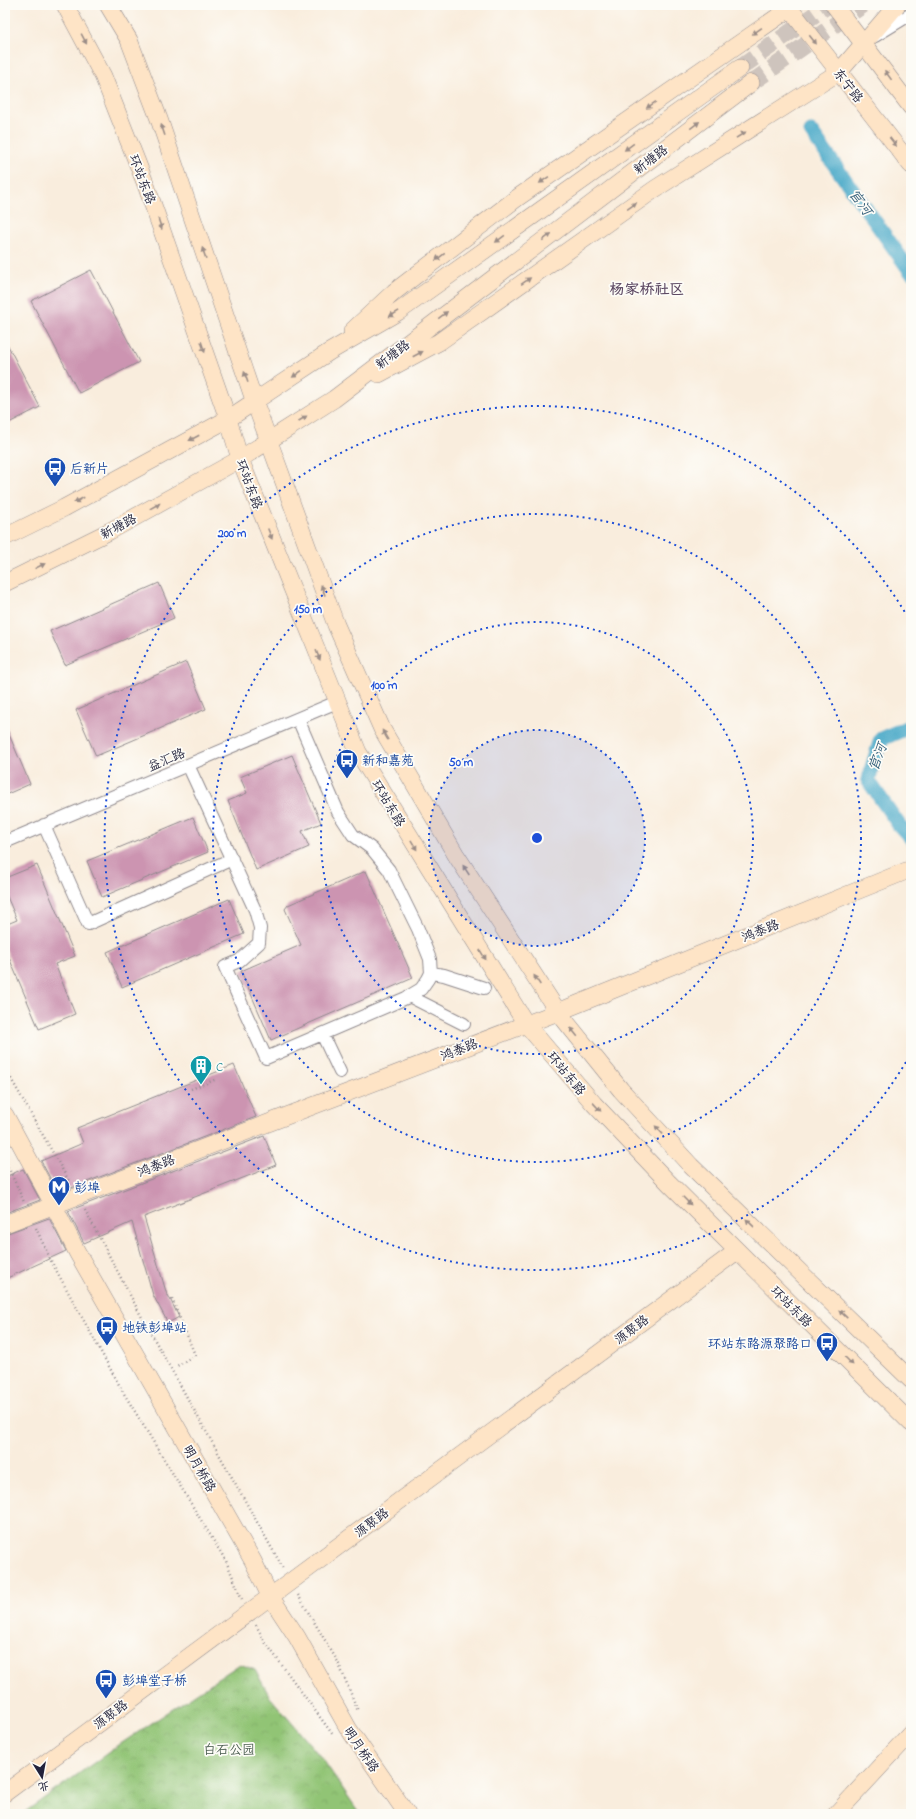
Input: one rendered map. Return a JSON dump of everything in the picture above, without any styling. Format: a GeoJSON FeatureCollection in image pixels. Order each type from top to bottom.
{"type":"FeatureCollection","features":[{"type":"Feature","properties":{"kind":"main road","name":"环站东路"},"geometry":{"type":"LineString","coordinates":[[65,5],[103,76],[146,185],[228,419],[240,459],[358,752],[526,1024],[594,1104],[669,1183],[911,1423]]}},
{"type":"Feature","properties":{"kind":"main road"},"geometry":{"type":"LineString","coordinates":[[108,5],[129,40],[159,119],[255,402],[336,625],[382,729],[456,855],[558,1012],[621,1090],[691,1166],[911,1380]]}},
{"type":"Feature","properties":{"kind":"main road"},"geometry":{"type":"LineString","coordinates":[[834,5],[864,42],[911,107]]}},
{"type":"Feature","properties":{"kind":"main road"},"geometry":{"type":"LineString","coordinates":[[334,398],[439,342],[655,189],[839,72],[898,5]]}},
{"type":"Feature","properties":{"kind":"main road"},"geometry":{"type":"LineString","coordinates":[[329,352],[394,292],[517,198],[791,6]]}},
{"type":"Feature","properties":{"kind":"main road","name":"东宁路"},"geometry":{"type":"LineString","coordinates":[[791,6],[839,72],[911,165]]}},
{"type":"Feature","properties":{"kind":"main road","name":"新塘路"},"geometry":{"type":"LineString","coordinates":[[5,537],[64,508],[228,419],[329,352],[398,312],[740,68]]}},
{"type":"Feature","properties":{"kind":"main road","name":"新塘路"},"geometry":{"type":"LineString","coordinates":[[5,584],[110,531],[240,459],[334,398],[751,83]]}},
{"type":"Feature","properties":{"kind":"main road","name":"鸿泰路"},"geometry":{"type":"LineString","coordinates":[[5,1224],[53,1204],[558,1012],[911,869]]}},
{"type":"Feature","properties":{"kind":"main road","name":"明月桥路"},"geometry":{"type":"LineString","coordinates":[[5,1115],[77,1252],[253,1561],[270,1596],[297,1637],[348,1728],[407,1814]]}},
{"type":"Feature","properties":{"kind":"main road","name":"源聚路"},"geometry":{"type":"LineString","coordinates":[[5,1793],[737,1251]]}},
{"type":"Feature","properties":{"kind":"main road"},"geometry":{"type":"LineString","coordinates":[[836,1814],[911,1733]]}},
{"type":"Feature","properties":{"kind":"street"},"geometry":{"type":"LineString","coordinates":[[864,42],[911,14]]}},
{"type":"Feature","properties":{"kind":"street","name":"益汇路"},"geometry":{"type":"LineString","coordinates":[[5,842],[337,702]]}},
{"type":"Feature","properties":{"kind":"street"},"geometry":{"type":"LineString","coordinates":[[188,765],[255,910],[260,928],[259,942],[239,962],[225,967],[266,1058],[409,996],[421,989],[431,973],[428,953],[389,870],[372,849],[353,835],[338,812],[298,719]]}},
{"type":"Feature","properties":{"kind":"street"},"geometry":{"type":"LineString","coordinates":[[44,825],[88,924],[232,859]]}},
{"type":"Feature","properties":{"kind":"street"},"geometry":{"type":"LineString","coordinates":[[431,973],[444,975],[484,988]]}},
{"type":"Feature","properties":{"kind":"street"},"geometry":{"type":"LineString","coordinates":[[409,996],[464,1024]]}},
{"type":"Feature","properties":{"kind":"street"},"geometry":{"type":"LineString","coordinates":[[322,1034],[340,1072]]}},
{"type":"Feature","properties":{"kind":"path"},"geometry":{"type":"LineString","coordinates":[[5,1068],[77,1195],[139,1312],[290,1582],[338,1662],[360,1716]]}},
{"type":"Feature","properties":{"kind":"path"},"geometry":{"type":"LineString","coordinates":[[191,1089],[217,1079]]}},
{"type":"Feature","properties":{"kind":"path"},"geometry":{"type":"LineString","coordinates":[[5,1160],[50,1259],[123,1392],[226,1561],[239,1594],[265,1642],[333,1736]]}},
{"type":"Feature","properties":{"kind":"path"},"geometry":{"type":"LineString","coordinates":[[172,1299],[195,1355],[177,1366]]}},
{"type":"Feature","properties":{"kind":"green space","name":"白石公园"},"geometry":{"type":"Polygon","coordinates":[[[240,1664],[255,1670],[270,1697],[324,1761],[360,1814],[22,1814],[119,1745],[240,1664]]]}},
{"type":"Feature","properties":{"kind":"building"},"geometry":{"type":"Polygon","coordinates":[[[91,270],[139,362],[79,393],[31,301],[91,270]]]}},
{"type":"Feature","properties":{"kind":"building"},"geometry":{"type":"Polygon","coordinates":[[[5,340],[40,407],[5,425],[5,340]]]}},
{"type":"Feature","properties":{"kind":"building"},"geometry":{"type":"Polygon","coordinates":[[[159,583],[174,618],[65,665],[50,631],[159,583]]]}},
{"type":"Feature","properties":{"kind":"building"},"geometry":{"type":"Polygon","coordinates":[[[186,662],[206,709],[96,756],[76,710],[186,662]]]}},
{"type":"Feature","properties":{"kind":"building"},"geometry":{"type":"Polygon","coordinates":[[[5,725],[30,784],[5,795],[5,725]]]}},
{"type":"Feature","properties":{"kind":"building"},"geometry":{"type":"Polygon","coordinates":[[[292,755],[321,823],[302,831],[309,847],[256,870],[228,801],[247,793],[240,777],[292,755]]]}},
{"type":"Feature","properties":{"kind":"building"},"geometry":{"type":"Polygon","coordinates":[[[193,817],[208,852],[102,897],[87,861],[193,817]]]}},
{"type":"Feature","properties":{"kind":"building"},"geometry":{"type":"Polygon","coordinates":[[[37,865],[75,956],[55,964],[75,1014],[39,1029],[5,948],[5,925],[17,920],[5,892],[5,878],[37,865]]]}},
{"type":"Feature","properties":{"kind":"building"},"geometry":{"type":"Polygon","coordinates":[[[366,871],[413,978],[271,1040],[241,971],[301,945],[285,909],[288,905],[366,871]]]}},
{"type":"Feature","properties":{"kind":"building"},"geometry":{"type":"Polygon","coordinates":[[[229,899],[244,934],[122,987],[107,952],[229,899]]]}},
{"type":"Feature","properties":{"kind":"building"},"geometry":{"type":"Polygon","coordinates":[[[234,1065],[256,1117],[58,1193],[41,1161],[83,1143],[77,1128],[234,1065]]]}},
{"type":"Feature","properties":{"kind":"building"},"geometry":{"type":"Polygon","coordinates":[[[264,1136],[276,1165],[144,1217],[167,1295],[179,1317],[168,1323],[153,1295],[132,1222],[84,1243],[68,1211],[264,1136]]]}},
{"type":"Feature","properties":{"kind":"building"},"geometry":{"type":"Polygon","coordinates":[[[23,1169],[40,1200],[5,1213],[5,1177],[23,1169]]]}},
{"type":"Feature","properties":{"kind":"building"},"geometry":{"type":"Polygon","coordinates":[[[49,1218],[66,1251],[5,1279],[5,1234],[49,1218]]]}},
{"type":"Feature","properties":{"kind":"waterway","name":"官河"},"geometry":{"type":"LineString","coordinates":[[811,132],[911,272]]}},
{"type":"Feature","properties":{"kind":"waterway","name":"官河"},"geometry":{"type":"LineString","coordinates":[[911,726],[881,739],[868,780],[899,825],[911,838]]}},
{"type":"Feature","properties":{"kind":"tunnel"},"geometry":{"type":"LineString","coordinates":[[740,68],[828,5]]}},
{"type":"Feature","properties":{"kind":"tunnel"},"geometry":{"type":"LineString","coordinates":[[751,83],[863,5]]}},
{"type":"Feature","properties":{"kind":"place","name":"后新片"},"geometry":{"type":"Point","coordinates":[55,488]}},
{"type":"Feature","properties":{"kind":"place","name":"新和嘉苑"},"geometry":{"type":"Point","coordinates":[347,780]}},
{"type":"Feature","properties":{"kind":"place","name":"C"},"geometry":{"type":"Point","coordinates":[201,1086]}},
{"type":"Feature","properties":{"kind":"place","name":"彭埠"},"geometry":{"type":"Point","coordinates":[59,1206]}},
{"type":"Feature","properties":{"kind":"place","name":"地铁彭埠站"},"geometry":{"type":"Point","coordinates":[107,1346]}},
{"type":"Feature","properties":{"kind":"place","name":"环站东路源聚路口"},"geometry":{"type":"Point","coordinates":[827,1362]}},
{"type":"Feature","properties":{"kind":"place","name":"彭埠堂子桥"},"geometry":{"type":"Point","coordinates":[106,1700]}},
{"type":"Feature","properties":{"kind":"district","name":"杨家桥社区"},"geometry":{"type":"Point","coordinates":[647,289]}}]}
